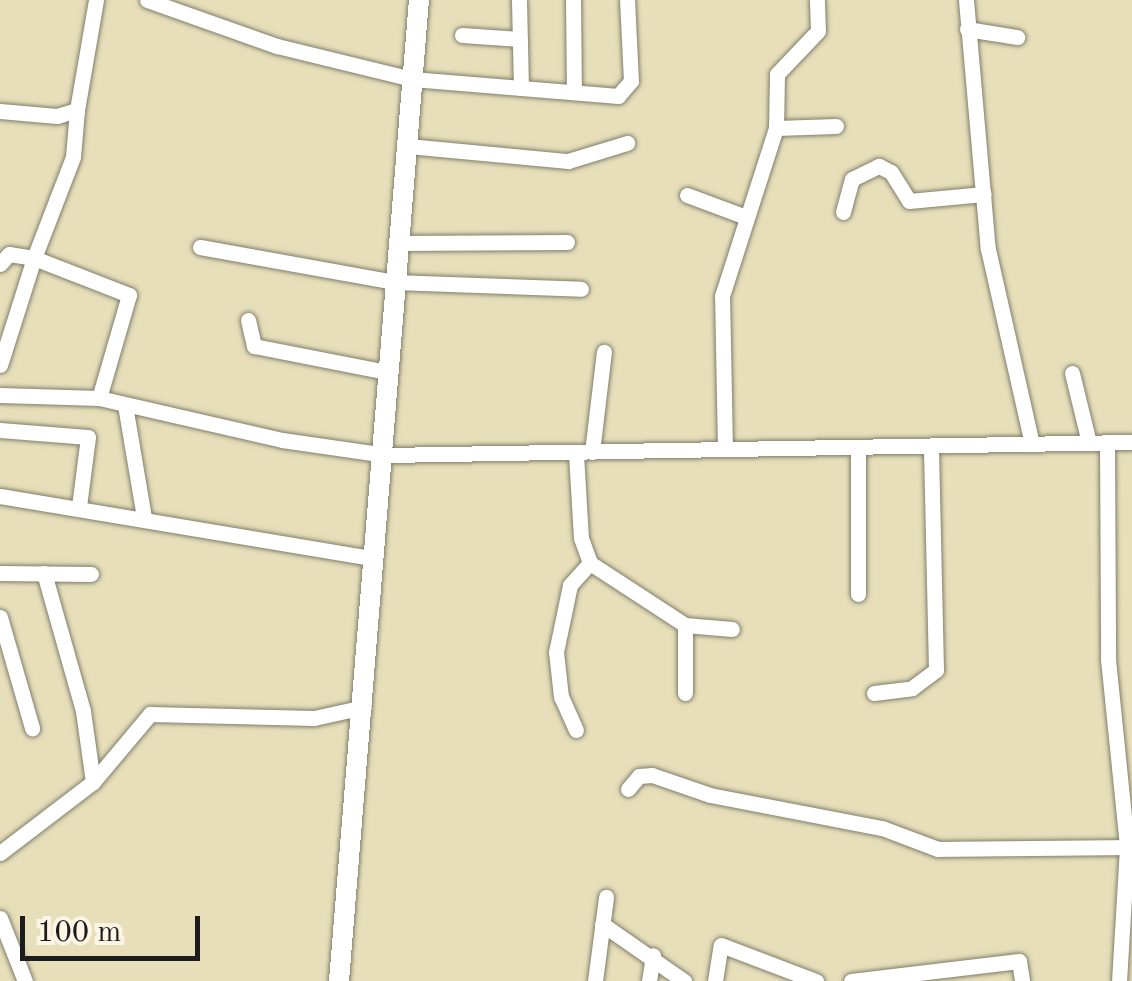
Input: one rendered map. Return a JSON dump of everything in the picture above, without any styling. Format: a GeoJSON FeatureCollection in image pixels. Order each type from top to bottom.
{"type":"FeatureCollection","features":[{"type":"Feature","properties":{"kind":"street"},"geometry":{"type":"LineString","coordinates":[[0,364],[34,258],[73,156],[96,0]]}},
{"type":"Feature","properties":{"kind":"street"},"geometry":{"type":"LineString","coordinates":[[147,0],[277,46],[412,79],[574,92],[627,92],[627,0]]}},
{"type":"Feature","properties":{"kind":"street"},"geometry":{"type":"LineString","coordinates":[[339,981],[386,455],[387,372],[419,0]]}},
{"type":"Feature","properties":{"kind":"street"},"geometry":{"type":"LineString","coordinates":[[519,0],[522,88]]}},
{"type":"Feature","properties":{"kind":"street"},"geometry":{"type":"LineString","coordinates":[[572,0],[574,92]]}},
{"type":"Feature","properties":{"kind":"street"},"geometry":{"type":"LineString","coordinates":[[725,450],[722,296],[776,128],[776,74],[818,31],[817,0]]}},
{"type":"Feature","properties":{"kind":"street"},"geometry":{"type":"LineString","coordinates":[[966,0],[998,310],[1032,444]]}},
{"type":"Feature","properties":{"kind":"street"},"geometry":{"type":"LineString","coordinates":[[967,29],[1018,37]]}},
{"type":"Feature","properties":{"kind":"street"},"geometry":{"type":"LineString","coordinates":[[462,34],[520,38]]}},
{"type":"Feature","properties":{"kind":"street"},"geometry":{"type":"LineString","coordinates":[[0,111],[57,116],[77,110]]}},
{"type":"Feature","properties":{"kind":"street"},"geometry":{"type":"LineString","coordinates":[[776,128],[836,126]]}},
{"type":"Feature","properties":{"kind":"street"},"geometry":{"type":"LineString","coordinates":[[408,146],[568,161],[627,144]]}},
{"type":"Feature","properties":{"kind":"street"},"geometry":{"type":"LineString","coordinates":[[843,212],[852,179],[879,166],[891,172],[909,201],[984,194]]}},
{"type":"Feature","properties":{"kind":"street"},"geometry":{"type":"LineString","coordinates":[[686,196],[746,217]]}},
{"type":"Feature","properties":{"kind":"street"},"geometry":{"type":"LineString","coordinates":[[398,243],[567,242]]}},
{"type":"Feature","properties":{"kind":"street"},"geometry":{"type":"LineString","coordinates":[[200,246],[394,282],[581,289]]}},
{"type":"Feature","properties":{"kind":"street"},"geometry":{"type":"LineString","coordinates":[[0,264],[16,252],[129,295],[99,398]]}},
{"type":"Feature","properties":{"kind":"street"},"geometry":{"type":"LineString","coordinates":[[248,320],[254,346],[387,372]]}},
{"type":"Feature","properties":{"kind":"street"},"geometry":{"type":"LineString","coordinates":[[604,352],[584,453],[581,538],[590,563],[685,625],[732,629]]}},
{"type":"Feature","properties":{"kind":"street"},"geometry":{"type":"LineString","coordinates":[[1072,373],[1088,443]]}},
{"type":"Feature","properties":{"kind":"street"},"geometry":{"type":"LineString","coordinates":[[0,395],[99,398],[386,455],[1132,442]]}},
{"type":"Feature","properties":{"kind":"street"},"geometry":{"type":"LineString","coordinates":[[125,405],[144,516]]}},
{"type":"Feature","properties":{"kind":"street"},"geometry":{"type":"LineString","coordinates":[[0,430],[88,437],[79,506]]}},
{"type":"Feature","properties":{"kind":"street"},"geometry":{"type":"LineString","coordinates":[[1106,443],[1108,659],[1130,869],[1119,981]]}},
{"type":"Feature","properties":{"kind":"street"},"geometry":{"type":"LineString","coordinates":[[874,693],[925,683],[938,661],[931,446]]}},
{"type":"Feature","properties":{"kind":"street"},"geometry":{"type":"LineString","coordinates":[[858,447],[858,594]]}},
{"type":"Feature","properties":{"kind":"street"},"geometry":{"type":"LineString","coordinates":[[0,496],[144,516],[375,559]]}},
{"type":"Feature","properties":{"kind":"street"},"geometry":{"type":"LineString","coordinates":[[576,730],[561,698],[556,652],[570,585],[590,563]]}},
{"type":"Feature","properties":{"kind":"street"},"geometry":{"type":"LineString","coordinates":[[0,573],[91,574]]}},
{"type":"Feature","properties":{"kind":"street"},"geometry":{"type":"LineString","coordinates":[[44,573],[83,711],[93,782]]}},
{"type":"Feature","properties":{"kind":"street"},"geometry":{"type":"LineString","coordinates":[[0,617],[32,728]]}},
{"type":"Feature","properties":{"kind":"street"},"geometry":{"type":"LineString","coordinates":[[684,692],[685,625]]}},
{"type":"Feature","properties":{"kind":"street"},"geometry":{"type":"LineString","coordinates":[[0,852],[93,782],[134,727],[159,711],[314,718],[364,707]]}},
{"type":"Feature","properties":{"kind":"street"},"geometry":{"type":"LineString","coordinates":[[628,789],[639,776],[652,775],[710,795],[882,828],[938,849],[1127,846]]}},
{"type":"Feature","properties":{"kind":"street"},"geometry":{"type":"LineString","coordinates":[[595,981],[606,897]]}},
{"type":"Feature","properties":{"kind":"street"},"geometry":{"type":"LineString","coordinates":[[0,918],[24,981]]}},
{"type":"Feature","properties":{"kind":"street"},"geometry":{"type":"LineString","coordinates":[[602,924],[684,981]]}},
{"type":"Feature","properties":{"kind":"street"},"geometry":{"type":"LineString","coordinates":[[715,981],[721,946],[816,981]]}},
{"type":"Feature","properties":{"kind":"street"},"geometry":{"type":"LineString","coordinates":[[649,981],[652,956]]}},
{"type":"Feature","properties":{"kind":"street"},"geometry":{"type":"LineString","coordinates":[[850,981],[1019,961],[1022,981]]}}]}
